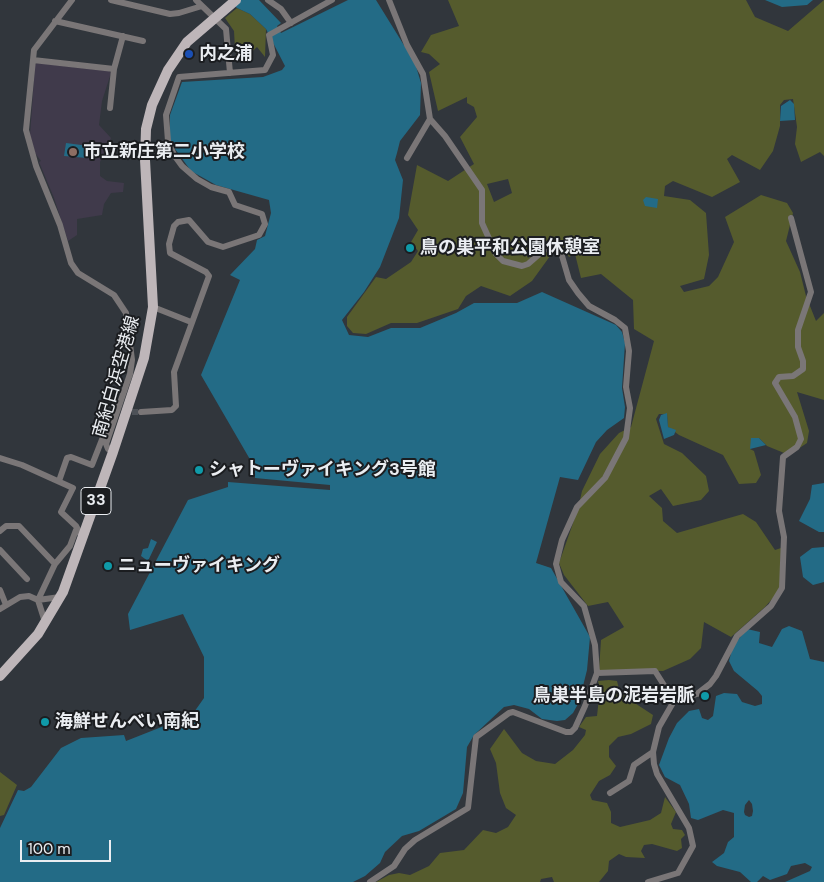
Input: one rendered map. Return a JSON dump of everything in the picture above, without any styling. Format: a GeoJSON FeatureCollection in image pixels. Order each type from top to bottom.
{"type":"FeatureCollection","features":[{"type":"Feature","properties":{"kind":"main road","name":"南紀白浜空港線"},"geometry":{"type":"LineString","coordinates":[[0,676],[20,656],[46,623],[60,598],[114,452],[144,358],[153,307],[145,160],[147,121],[160,86],[180,52],[190,39],[232,3]]}},
{"type":"Feature","properties":{"kind":"street"},"geometry":{"type":"LineString","coordinates":[[72,0],[34,50],[26,130],[36,166],[60,225],[69,258],[78,273],[114,295],[126,312],[132,360],[130,374],[106,444],[108,449],[114,452]]}},
{"type":"Feature","properties":{"kind":"street"},"geometry":{"type":"LineString","coordinates":[[110,0],[170,14],[202,6]]}},
{"type":"Feature","properties":{"kind":"street"},"geometry":{"type":"LineString","coordinates":[[196,0],[228,34],[230,73]]}},
{"type":"Feature","properties":{"kind":"street"},"geometry":{"type":"LineString","coordinates":[[268,0],[281,9],[291,23]]}},
{"type":"Feature","properties":{"kind":"street"},"geometry":{"type":"LineString","coordinates":[[140,412],[172,410],[176,406],[174,372],[209,275],[170,253],[169,244],[174,226],[178,222],[190,220],[208,242],[220,247],[259,235],[264,226],[262,214],[235,205],[229,192],[209,186],[186,170],[174,155],[169,144],[166,114],[179,78],[262,72],[267,68],[274,51],[269,35],[332,0]]}},
{"type":"Feature","properties":{"kind":"street"},"geometry":{"type":"LineString","coordinates":[[370,882],[394,866],[405,849],[415,840],[468,808],[476,737],[513,712],[566,732],[571,732],[575,728],[597,673],[595,645],[584,606],[561,582],[556,564],[562,540],[573,513],[582,500],[605,478],[626,438],[630,408],[626,387],[629,351],[625,328],[615,320],[596,311],[578,294],[569,280],[560,249],[552,246],[544,250],[528,264],[522,266],[503,261],[496,254],[482,223],[482,190],[478,181],[430,119],[423,74],[407,45],[389,0]]}},
{"type":"Feature","properties":{"kind":"street"},"geometry":{"type":"LineString","coordinates":[[55,21],[143,41]]}},
{"type":"Feature","properties":{"kind":"street"},"geometry":{"type":"LineString","coordinates":[[110,108],[114,69],[123,36]]}},
{"type":"Feature","properties":{"kind":"street"},"geometry":{"type":"LineString","coordinates":[[33,60],[114,69]]}},
{"type":"Feature","properties":{"kind":"street"},"geometry":{"type":"LineString","coordinates":[[407,158],[430,119]]}},
{"type":"Feature","properties":{"kind":"street"},"geometry":{"type":"LineString","coordinates":[[648,882],[678,873],[693,846],[689,828],[657,774],[652,752],[659,727],[674,701],[697,694],[710,684],[737,636],[771,606],[782,588],[784,537],[779,511],[783,457],[797,447],[800,439],[795,417],[775,383],[779,377],[793,376],[803,370],[803,361],[798,347],[798,330],[811,292],[791,218]]}},
{"type":"Feature","properties":{"kind":"street"},"geometry":{"type":"LineString","coordinates":[[153,307],[191,322]]}},
{"type":"Feature","properties":{"kind":"street"},"geometry":{"type":"LineString","coordinates":[[59,481],[66,458],[71,457],[92,466],[108,423],[117,412]]}},
{"type":"Feature","properties":{"kind":"street"},"geometry":{"type":"LineString","coordinates":[[0,458],[73,488],[62,512],[76,526],[76,530],[83,539]]}},
{"type":"Feature","properties":{"kind":"street"},"geometry":{"type":"LineString","coordinates":[[0,532],[6,526],[19,526],[55,564]]}},
{"type":"Feature","properties":{"kind":"street"},"geometry":{"type":"LineString","coordinates":[[46,623],[38,600],[55,564],[70,546],[76,530]]}},
{"type":"Feature","properties":{"kind":"street"},"geometry":{"type":"LineString","coordinates":[[0,550],[27,579]]}},
{"type":"Feature","properties":{"kind":"street"},"geometry":{"type":"LineString","coordinates":[[0,590],[3,607],[20,597],[29,596],[38,600],[60,598]]}},
{"type":"Feature","properties":{"kind":"street"},"geometry":{"type":"LineString","coordinates":[[597,673],[655,671],[674,701]]}},
{"type":"Feature","properties":{"kind":"street"},"geometry":{"type":"LineString","coordinates":[[610,793],[629,782],[634,766],[652,752]]}},
{"type":"Feature","properties":{"kind":"shaded area","name":"市立新庄第二小学校"},"geometry":{"type":"Polygon","coordinates":[[[37,63],[109,71],[111,73],[102,101],[99,125],[111,138],[100,162],[100,176],[107,181],[124,183],[123,192],[111,193],[104,204],[102,215],[77,219],[77,235],[68,241],[54,198],[39,162],[41,161],[35,153],[30,135],[35,65],[37,63]]]}},
{"type":"Feature","properties":{"kind":"green space"},"geometry":{"type":"Polygon","coordinates":[[[448,0],[746,0],[755,17],[788,31],[824,0],[824,156],[820,152],[801,162],[795,144],[797,127],[793,99],[784,100],[780,105],[780,126],[773,151],[760,170],[732,155],[727,159],[740,182],[712,197],[673,181],[665,186],[664,196],[690,200],[706,213],[709,255],[704,279],[680,286],[684,292],[709,286],[718,277],[734,242],[725,217],[761,195],[787,203],[793,213],[786,241],[800,272],[806,296],[816,321],[824,313],[824,400],[797,392],[809,431],[807,443],[789,455],[767,446],[759,438],[750,449],[754,451],[761,475],[756,483],[739,484],[723,455],[679,435],[668,427],[667,414],[659,414],[656,419],[664,444],[682,453],[706,476],[709,491],[701,500],[673,506],[661,489],[649,496],[662,508],[663,521],[677,533],[743,514],[756,522],[775,550],[781,548],[780,590],[765,607],[731,637],[704,622],[701,648],[690,659],[663,671],[599,670],[601,640],[624,627],[608,602],[588,606],[564,575],[559,563],[578,509],[582,491],[600,454],[619,433],[631,427],[654,341],[634,329],[633,300],[601,274],[581,278],[575,254],[569,257],[561,243],[552,240],[538,243],[527,256],[528,258],[546,245],[553,252],[532,281],[510,296],[481,286],[466,296],[458,309],[417,323],[391,323],[366,334],[353,333],[347,326],[347,317],[376,277],[386,279],[411,262],[418,251],[411,242],[418,230],[408,215],[417,165],[448,181],[474,164],[460,137],[477,117],[474,107],[467,103],[467,97],[438,111],[429,72],[440,64],[429,54],[421,52],[431,35],[459,26],[448,0]],[[508,179],[487,184],[494,202],[512,193],[508,179]]]}},
{"type":"Feature","properties":{"kind":"green space"},"geometry":{"type":"Polygon","coordinates":[[[237,8],[250,14],[266,29],[265,57],[257,47],[242,61],[238,60],[234,31],[225,18],[237,8]]]}},
{"type":"Feature","properties":{"kind":"green space"},"geometry":{"type":"Polygon","coordinates":[[[598,681],[617,681],[619,689],[627,698],[653,715],[651,724],[631,734],[618,737],[609,746],[609,757],[616,766],[610,775],[599,781],[590,795],[592,800],[607,803],[611,812],[611,823],[620,827],[650,820],[661,813],[665,797],[676,812],[671,824],[673,829],[682,830],[685,835],[681,839],[682,848],[677,851],[652,844],[644,845],[641,851],[645,858],[626,857],[619,854],[609,861],[608,871],[599,882],[554,882],[552,877],[541,879],[540,882],[376,882],[389,875],[399,873],[410,875],[429,866],[440,853],[464,850],[483,830],[496,833],[508,827],[516,815],[506,808],[500,793],[496,763],[490,749],[504,729],[522,753],[536,761],[555,764],[573,750],[585,735],[586,730],[579,727],[586,717],[597,716],[600,689],[598,681]]]}},
{"type":"Feature","properties":{"kind":"green space"},"geometry":{"type":"Polygon","coordinates":[[[0,772],[17,785],[4,815],[0,816],[0,772]]]}},
{"type":"Feature","properties":{"kind":"water"},"geometry":{"type":"Polygon","coordinates":[[[229,0],[259,0],[281,23],[277,26],[281,33],[348,0],[376,0],[415,63],[421,83],[420,115],[400,141],[395,160],[403,180],[399,218],[380,267],[364,292],[342,320],[349,335],[368,337],[391,328],[420,328],[456,313],[474,303],[517,303],[542,292],[616,325],[622,332],[625,343],[622,388],[625,407],[624,418],[607,430],[596,442],[578,480],[560,477],[536,563],[551,568],[590,637],[587,670],[579,702],[573,713],[565,720],[557,721],[542,719],[529,709],[514,705],[504,707],[474,735],[467,747],[463,793],[456,809],[419,831],[402,836],[385,852],[380,863],[365,876],[353,882],[0,882],[0,828],[18,790],[24,791],[31,787],[61,748],[81,738],[124,735],[126,741],[192,715],[204,698],[204,657],[183,614],[130,630],[128,614],[188,500],[228,487],[228,482],[330,490],[330,485],[255,478],[255,468],[201,375],[240,280],[230,275],[255,249],[257,240],[265,236],[271,213],[269,200],[216,185],[191,171],[170,142],[170,115],[182,82],[263,77],[282,70],[285,66],[266,29],[250,14],[237,8],[229,0]]]}},
{"type":"Feature","properties":{"kind":"water"},"geometry":{"type":"Polygon","coordinates":[[[765,0],[813,0],[807,5],[782,7],[765,0]]]}},
{"type":"Feature","properties":{"kind":"water"},"geometry":{"type":"Polygon","coordinates":[[[790,100],[794,104],[795,120],[780,121],[781,106],[790,100]]]}},
{"type":"Feature","properties":{"kind":"water"},"geometry":{"type":"Polygon","coordinates":[[[66,143],[89,146],[87,158],[64,156],[66,143]]]}},
{"type":"Feature","properties":{"kind":"water"},"geometry":{"type":"Polygon","coordinates":[[[646,197],[658,199],[657,208],[645,206],[643,200],[646,197]]]}},
{"type":"Feature","properties":{"kind":"water"},"geometry":{"type":"Polygon","coordinates":[[[667,413],[668,427],[676,430],[674,435],[664,439],[659,420],[661,415],[667,413]]]}},
{"type":"Feature","properties":{"kind":"water"},"geometry":{"type":"Polygon","coordinates":[[[751,438],[759,438],[766,445],[750,449],[751,438]]]}},
{"type":"Feature","properties":{"kind":"water"},"geometry":{"type":"Polygon","coordinates":[[[824,483],[824,532],[819,532],[799,521],[810,499],[812,485],[824,483]]]}},
{"type":"Feature","properties":{"kind":"water"},"geometry":{"type":"Polygon","coordinates":[[[151,539],[157,542],[148,561],[141,556],[143,549],[148,548],[151,539]]]}},
{"type":"Feature","properties":{"kind":"water"},"geometry":{"type":"Polygon","coordinates":[[[824,547],[824,582],[813,585],[803,577],[800,557],[812,548],[824,547]]]}},
{"type":"Feature","properties":{"kind":"water"},"geometry":{"type":"Polygon","coordinates":[[[789,626],[802,631],[810,659],[824,662],[824,882],[785,882],[810,871],[812,867],[805,863],[791,866],[787,874],[770,880],[763,876],[757,882],[751,882],[740,872],[717,866],[712,862],[724,853],[728,842],[734,837],[734,813],[723,810],[698,820],[691,818],[689,804],[680,785],[665,777],[659,765],[677,723],[689,711],[699,709],[702,718],[708,720],[713,716],[716,696],[724,693],[737,694],[742,702],[755,706],[762,704],[762,696],[734,671],[729,661],[733,646],[747,629],[760,632],[759,643],[772,647],[782,629],[789,626]],[[749,800],[745,805],[745,815],[749,817],[752,816],[752,804],[749,800]]]}},
{"type":"Feature","properties":{"kind":"tunnel"},"geometry":{"type":"LineString","coordinates":[[123,412],[141,412]]}},
{"type":"Feature","properties":{"kind":"place","name":"内之浦"},"geometry":{"type":"Point","coordinates":[189,54]}},
{"type":"Feature","properties":{"kind":"place","name":"市立新庄第二小学校"},"geometry":{"type":"Point","coordinates":[73,152]}},
{"type":"Feature","properties":{"kind":"place","name":"鳥の巣平和公園休憩室"},"geometry":{"type":"Point","coordinates":[410,248]}},
{"type":"Feature","properties":{"kind":"place","name":"シャトーヴァイキング3号館"},"geometry":{"type":"Point","coordinates":[199,470]}},
{"type":"Feature","properties":{"kind":"place","name":"ニューヴァイキング"},"geometry":{"type":"Point","coordinates":[108,566]}},
{"type":"Feature","properties":{"kind":"place","name":"鳥巣半島の泥岩岩脈"},"geometry":{"type":"Point","coordinates":[705,696]}},
{"type":"Feature","properties":{"kind":"place","name":"海鮮せんべい南紀"},"geometry":{"type":"Point","coordinates":[45,722]}}]}
